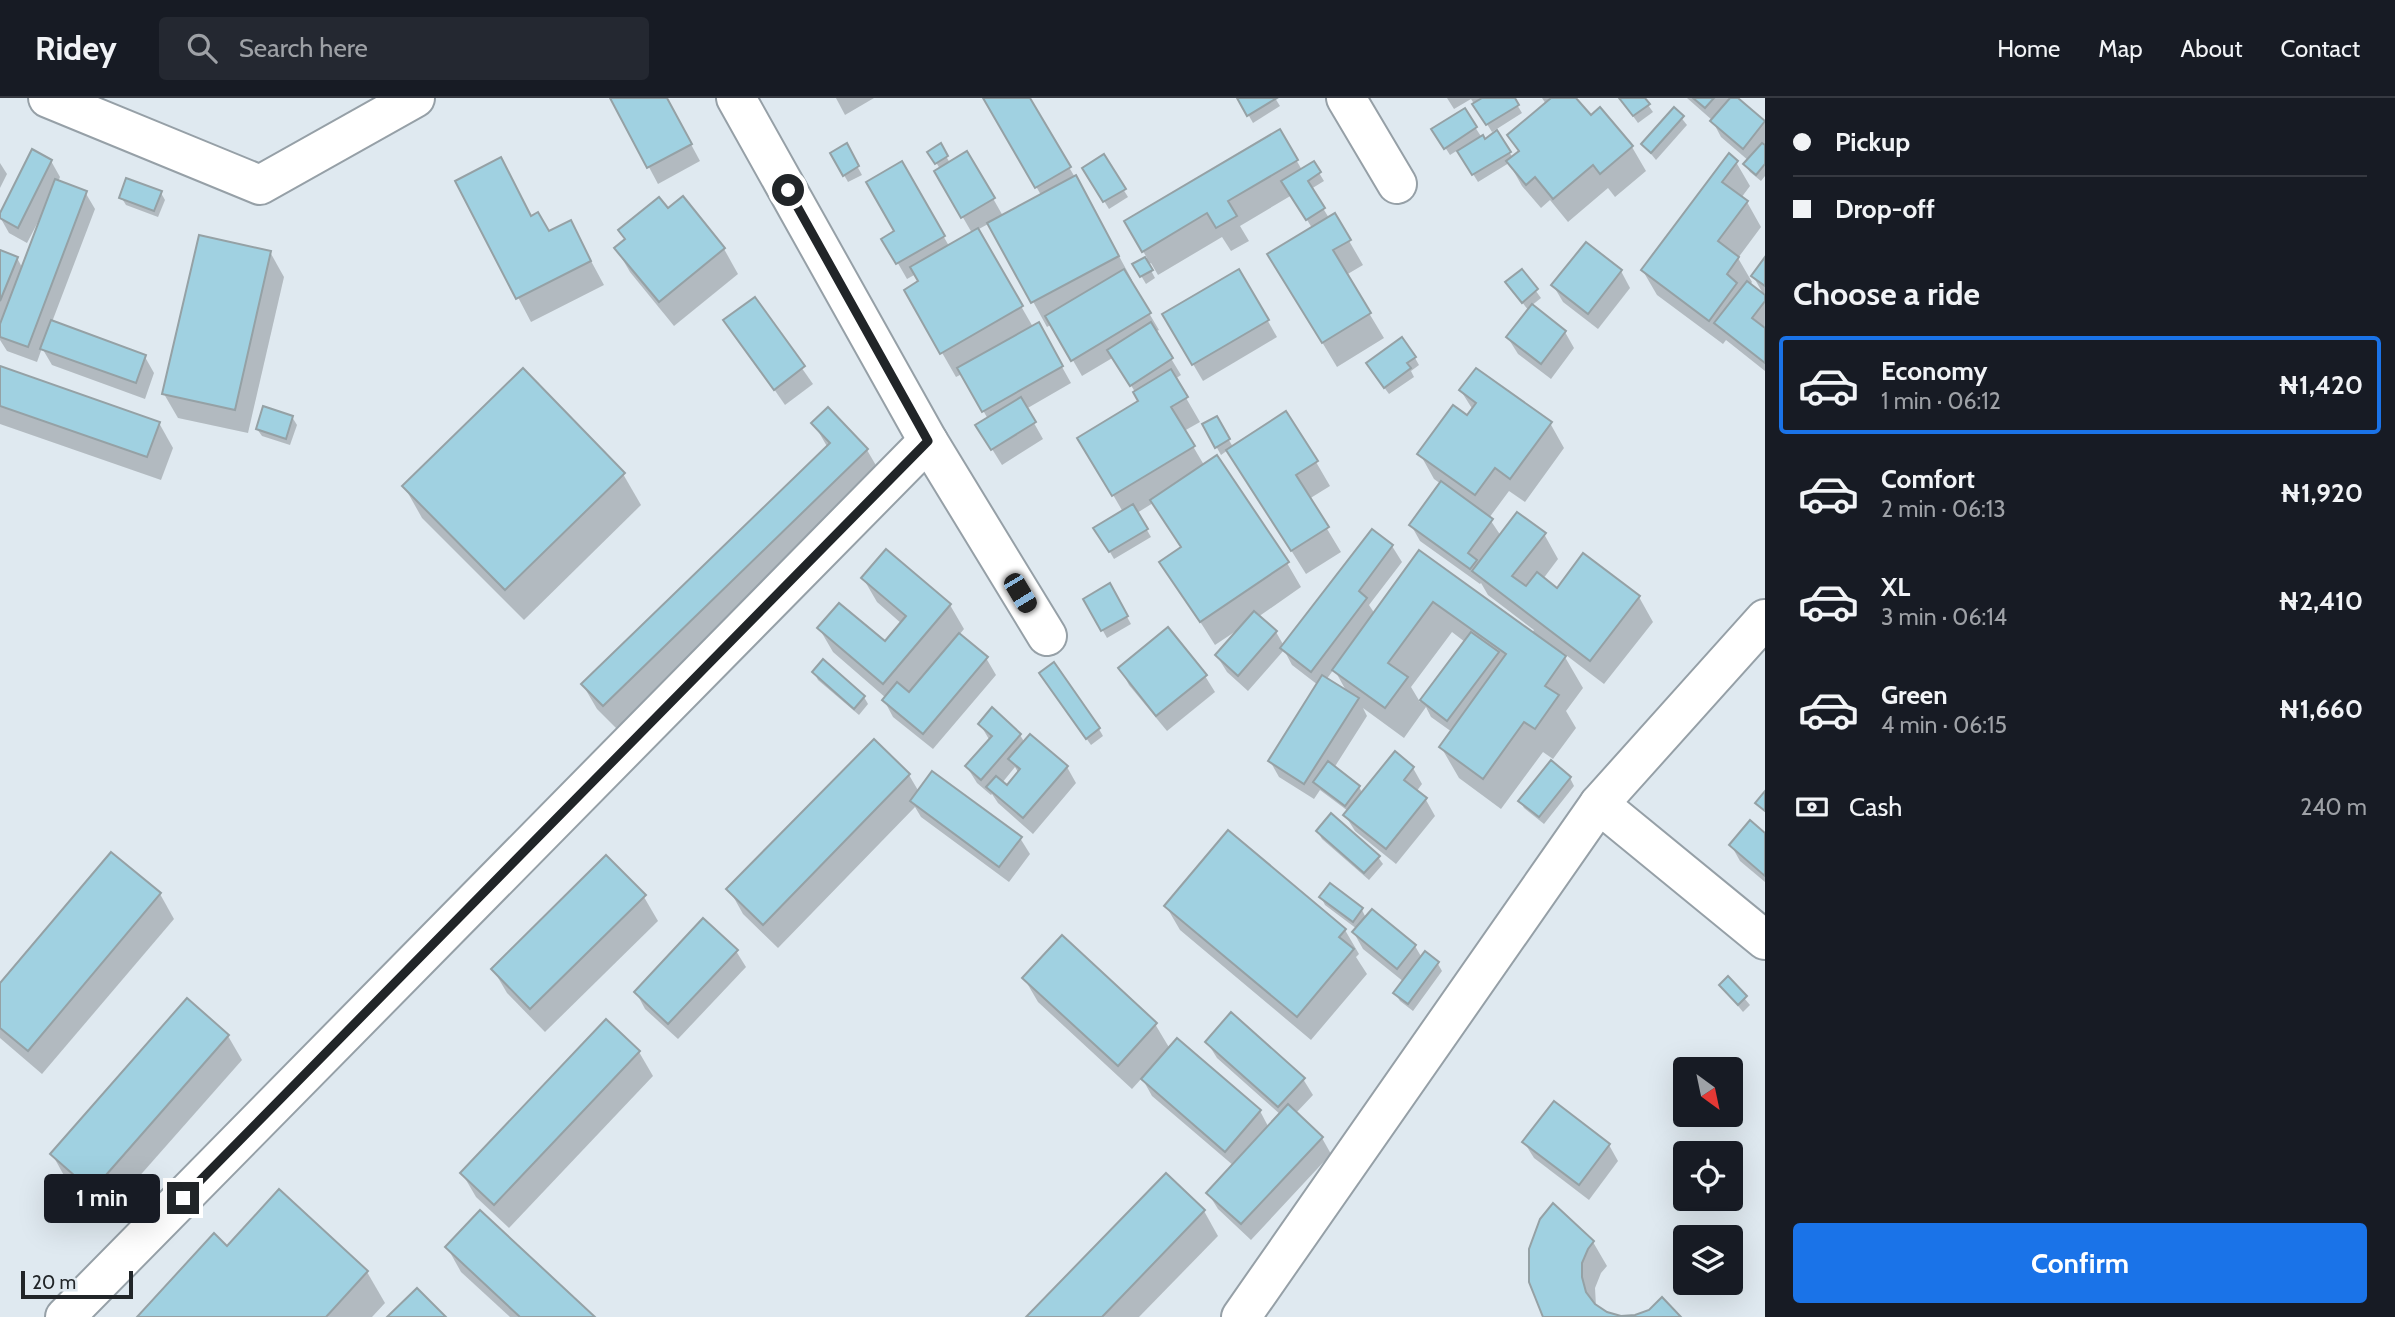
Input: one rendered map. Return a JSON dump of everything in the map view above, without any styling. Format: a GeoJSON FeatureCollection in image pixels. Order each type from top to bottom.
{"type":"FeatureCollection","features":[{"type":"Feature","properties":{"kind":"street"},"geometry":{"type":"LineString","coordinates":[[48,98],[260,185],[415,98]]}},
{"type":"Feature","properties":{"kind":"street"},"geometry":{"type":"LineString","coordinates":[[736,98],[928,441],[1047,636]]}},
{"type":"Feature","properties":{"kind":"street"},"geometry":{"type":"LineString","coordinates":[[1346,98],[1396,184]]}},
{"type":"Feature","properties":{"kind":"street"},"geometry":{"type":"LineString","coordinates":[[65,1317],[928,441]]}},
{"type":"Feature","properties":{"kind":"street"},"geometry":{"type":"LineString","coordinates":[[1241,1317],[1599,804],[1765,619]]}},
{"type":"Feature","properties":{"kind":"street"},"geometry":{"type":"LineString","coordinates":[[1599,804],[1765,940]]}},
{"type":"Feature","properties":{"kind":"building"},"geometry":{"type":"Polygon","coordinates":[[[610,98],[667,98],[692,144],[647,168],[610,98]]]}},
{"type":"Feature","properties":{"kind":"building"},"geometry":{"type":"Polygon","coordinates":[[[983,98],[1030,98],[1071,167],[1035,188],[983,98]]]}},
{"type":"Feature","properties":{"kind":"building"},"geometry":{"type":"Polygon","coordinates":[[[1237,98],[1277,98],[1247,116],[1237,98]]]}},
{"type":"Feature","properties":{"kind":"building"},"geometry":{"type":"Polygon","coordinates":[[[1482,98],[1515,98],[1519,105],[1486,125],[1472,104],[1482,98]]]}},
{"type":"Feature","properties":{"kind":"building"},"geometry":{"type":"Polygon","coordinates":[[[1551,98],[1576,98],[1591,115],[1600,107],[1633,146],[1600,174],[1593,165],[1553,199],[1535,177],[1526,185],[1506,161],[1519,151],[1507,135],[1551,98]]]}},
{"type":"Feature","properties":{"kind":"building"},"geometry":{"type":"Polygon","coordinates":[[[1619,98],[1645,98],[1650,104],[1633,116],[1619,98]]]}},
{"type":"Feature","properties":{"kind":"building"},"geometry":{"type":"Polygon","coordinates":[[[1693,98],[1714,98],[1705,108],[1693,98]]]}},
{"type":"Feature","properties":{"kind":"building"},"geometry":{"type":"Polygon","coordinates":[[[1730,98],[1738,98],[1765,121],[1743,149],[1710,121],[1730,98]]]}},
{"type":"Feature","properties":{"kind":"building"},"geometry":{"type":"Polygon","coordinates":[[[1674,107],[1684,116],[1651,153],[1641,144],[1674,107]]]}},
{"type":"Feature","properties":{"kind":"building"},"geometry":{"type":"Polygon","coordinates":[[[1465,108],[1477,127],[1444,149],[1431,129],[1465,108]]]}},
{"type":"Feature","properties":{"kind":"building"},"geometry":{"type":"Polygon","coordinates":[[[1280,129],[1298,160],[1228,201],[1237,216],[1216,228],[1207,213],[1142,252],[1124,221],[1280,129]]]}},
{"type":"Feature","properties":{"kind":"building"},"geometry":{"type":"Polygon","coordinates":[[[1497,130],[1511,152],[1472,175],[1457,151],[1483,135],[1485,139],[1497,130]]]}},
{"type":"Feature","properties":{"kind":"building"},"geometry":{"type":"Polygon","coordinates":[[[847,143],[859,166],[843,176],[830,153],[847,143]]]}},
{"type":"Feature","properties":{"kind":"building"},"geometry":{"type":"Polygon","coordinates":[[[941,143],[948,156],[935,164],[927,152],[941,143]]]}},
{"type":"Feature","properties":{"kind":"building"},"geometry":{"type":"Polygon","coordinates":[[[1762,143],[1765,145],[1765,164],[1756,175],[1743,164],[1762,143]]]}},
{"type":"Feature","properties":{"kind":"building"},"geometry":{"type":"Polygon","coordinates":[[[32,149],[52,160],[18,228],[0,218],[0,213],[32,149]]]}},
{"type":"Feature","properties":{"kind":"building"},"geometry":{"type":"Polygon","coordinates":[[[967,151],[995,198],[961,218],[934,171],[967,151]]]}},
{"type":"Feature","properties":{"kind":"building"},"geometry":{"type":"Polygon","coordinates":[[[1729,153],[1738,161],[1722,182],[1748,201],[1718,241],[1739,257],[1727,274],[1737,283],[1709,321],[1641,270],[1729,153]]]}},
{"type":"Feature","properties":{"kind":"building"},"geometry":{"type":"Polygon","coordinates":[[[1104,154],[1126,189],[1103,202],[1082,168],[1104,154]]]}},
{"type":"Feature","properties":{"kind":"building"},"geometry":{"type":"Polygon","coordinates":[[[501,157],[531,216],[538,212],[549,231],[571,220],[591,261],[516,299],[455,181],[501,157]]]}},
{"type":"Feature","properties":{"kind":"building"},"geometry":{"type":"Polygon","coordinates":[[[902,161],[945,236],[896,264],[881,239],[894,231],[866,182],[902,161]]]}},
{"type":"Feature","properties":{"kind":"building"},"geometry":{"type":"Polygon","coordinates":[[[1314,161],[1321,172],[1308,181],[1325,208],[1306,220],[1281,181],[1314,161]]]}},
{"type":"Feature","properties":{"kind":"building"},"geometry":{"type":"Polygon","coordinates":[[[1076,175],[1119,256],[1031,303],[987,223],[1076,175]]]}},
{"type":"Feature","properties":{"kind":"building"},"geometry":{"type":"Polygon","coordinates":[[[126,178],[162,191],[154,211],[119,198],[126,178]]]}},
{"type":"Feature","properties":{"kind":"building"},"geometry":{"type":"Polygon","coordinates":[[[55,179],[87,191],[28,347],[0,337],[0,324],[55,179]]]}},
{"type":"Feature","properties":{"kind":"building"},"geometry":{"type":"Polygon","coordinates":[[[683,196],[725,248],[659,302],[614,248],[625,239],[618,230],[659,197],[668,208],[683,196]]]}},
{"type":"Feature","properties":{"kind":"building"},"geometry":{"type":"Polygon","coordinates":[[[1335,213],[1351,240],[1333,250],[1371,313],[1322,343],[1267,254],[1335,213]]]}},
{"type":"Feature","properties":{"kind":"building"},"geometry":{"type":"Polygon","coordinates":[[[978,228],[1023,306],[940,354],[904,290],[918,281],[910,267],[978,228]]]}},
{"type":"Feature","properties":{"kind":"building"},"geometry":{"type":"Polygon","coordinates":[[[199,235],[271,251],[235,410],[162,394],[199,235]]]}},
{"type":"Feature","properties":{"kind":"building"},"geometry":{"type":"Polygon","coordinates":[[[1586,242],[1622,270],[1588,314],[1551,285],[1586,242]]]}},
{"type":"Feature","properties":{"kind":"building"},"geometry":{"type":"Polygon","coordinates":[[[0,250],[18,257],[0,301],[0,250]]]}},
{"type":"Feature","properties":{"kind":"building"},"geometry":{"type":"Polygon","coordinates":[[[1145,257],[1153,270],[1140,277],[1132,264],[1145,257]]]}},
{"type":"Feature","properties":{"kind":"building"},"geometry":{"type":"Polygon","coordinates":[[[1765,257],[1765,286],[1751,276],[1765,257]]]}},
{"type":"Feature","properties":{"kind":"building"},"geometry":{"type":"Polygon","coordinates":[[[1124,269],[1151,313],[1071,361],[1045,316],[1124,269]]]}},
{"type":"Feature","properties":{"kind":"building"},"geometry":{"type":"Polygon","coordinates":[[[1239,269],[1269,320],[1192,365],[1162,314],[1239,269]]]}},
{"type":"Feature","properties":{"kind":"building"},"geometry":{"type":"Polygon","coordinates":[[[1522,269],[1538,289],[1522,303],[1505,282],[1522,269]]]}},
{"type":"Feature","properties":{"kind":"building"},"geometry":{"type":"Polygon","coordinates":[[[1747,281],[1765,295],[1765,301],[1752,318],[1765,328],[1765,363],[1714,323],[1747,281]]]}},
{"type":"Feature","properties":{"kind":"building"},"geometry":{"type":"Polygon","coordinates":[[[755,297],[805,366],[774,390],[723,320],[755,297]]]}},
{"type":"Feature","properties":{"kind":"building"},"geometry":{"type":"Polygon","coordinates":[[[1532,304],[1566,331],[1541,364],[1506,337],[1532,304]]]}},
{"type":"Feature","properties":{"kind":"building"},"geometry":{"type":"Polygon","coordinates":[[[51,320],[146,355],[136,383],[40,349],[51,320]]]}},
{"type":"Feature","properties":{"kind":"building"},"geometry":{"type":"Polygon","coordinates":[[[1039,322],[1063,366],[982,412],[957,368],[1039,322]]]}},
{"type":"Feature","properties":{"kind":"building"},"geometry":{"type":"Polygon","coordinates":[[[1151,322],[1173,358],[1130,386],[1107,350],[1151,322]]]}},
{"type":"Feature","properties":{"kind":"building"},"geometry":{"type":"Polygon","coordinates":[[[1402,337],[1416,357],[1407,363],[1411,368],[1384,388],[1366,363],[1402,337]]]}},
{"type":"Feature","properties":{"kind":"building"},"geometry":{"type":"Polygon","coordinates":[[[0,366],[160,422],[147,457],[0,406],[0,366]]]}},
{"type":"Feature","properties":{"kind":"building"},"geometry":{"type":"Polygon","coordinates":[[[523,368],[625,473],[505,590],[402,486],[523,368]]]}},
{"type":"Feature","properties":{"kind":"building"},"geometry":{"type":"Polygon","coordinates":[[[1476,368],[1552,422],[1510,479],[1495,468],[1475,495],[1417,454],[1453,405],[1467,415],[1476,403],[1459,390],[1476,368]]]}},
{"type":"Feature","properties":{"kind":"building"},"geometry":{"type":"Polygon","coordinates":[[[1171,369],[1188,397],[1171,407],[1195,446],[1112,496],[1077,438],[1138,401],[1133,392],[1171,369]]]}},
{"type":"Feature","properties":{"kind":"building"},"geometry":{"type":"Polygon","coordinates":[[[1021,397],[1036,422],[991,450],[975,425],[1021,397]]]}},
{"type":"Feature","properties":{"kind":"building"},"geometry":{"type":"Polygon","coordinates":[[[263,406],[293,416],[286,439],[256,429],[263,406]]]}},
{"type":"Feature","properties":{"kind":"building"},"geometry":{"type":"Polygon","coordinates":[[[828,407],[868,449],[603,706],[581,684],[830,443],[811,423],[828,407]]]}},
{"type":"Feature","properties":{"kind":"building"},"geometry":{"type":"Polygon","coordinates":[[[1286,411],[1318,461],[1296,475],[1329,527],[1291,551],[1226,450],[1286,411]]]}},
{"type":"Feature","properties":{"kind":"building"},"geometry":{"type":"Polygon","coordinates":[[[1217,416],[1230,439],[1215,448],[1202,424],[1217,416]]]}},
{"type":"Feature","properties":{"kind":"building"},"geometry":{"type":"Polygon","coordinates":[[[1217,455],[1289,562],[1200,622],[1159,562],[1181,547],[1150,500],[1217,455]]]}},
{"type":"Feature","properties":{"kind":"building"},"geometry":{"type":"Polygon","coordinates":[[[1441,481],[1493,519],[1468,553],[1477,560],[1470,569],[1409,525],[1441,481]]]}},
{"type":"Feature","properties":{"kind":"building"},"geometry":{"type":"Polygon","coordinates":[[[1133,504],[1148,529],[1109,552],[1093,528],[1133,504]]]}},
{"type":"Feature","properties":{"kind":"building"},"geometry":{"type":"Polygon","coordinates":[[[1517,512],[1546,533],[1512,576],[1526,586],[1537,572],[1557,588],[1583,553],[1640,596],[1590,661],[1472,571],[1517,512]]]}},
{"type":"Feature","properties":{"kind":"building"},"geometry":{"type":"Polygon","coordinates":[[[1372,529],[1393,545],[1359,591],[1367,598],[1311,672],[1280,648],[1372,529]]]}},
{"type":"Feature","properties":{"kind":"building"},"geometry":{"type":"Polygon","coordinates":[[[886,549],[951,604],[883,684],[817,628],[839,603],[885,641],[906,616],[861,578],[886,549]]]}},
{"type":"Feature","properties":{"kind":"building"},"geometry":{"type":"Polygon","coordinates":[[[1419,550],[1566,656],[1545,686],[1559,695],[1535,729],[1524,722],[1483,779],[1439,747],[1506,654],[1433,602],[1388,663],[1408,677],[1385,708],[1332,670],[1419,550]]]}},
{"type":"Feature","properties":{"kind":"building"},"geometry":{"type":"Polygon","coordinates":[[[1110,583],[1128,616],[1101,631],[1083,599],[1110,583]]]}},
{"type":"Feature","properties":{"kind":"building"},"geometry":{"type":"Polygon","coordinates":[[[1254,611],[1277,631],[1238,676],[1215,655],[1254,611]]]}},
{"type":"Feature","properties":{"kind":"building"},"geometry":{"type":"Polygon","coordinates":[[[1168,627],[1207,675],[1156,716],[1118,668],[1168,627]]]}},
{"type":"Feature","properties":{"kind":"building"},"geometry":{"type":"Polygon","coordinates":[[[1471,632],[1499,652],[1447,721],[1420,700],[1471,632]]]}},
{"type":"Feature","properties":{"kind":"building"},"geometry":{"type":"Polygon","coordinates":[[[959,633],[988,657],[923,734],[882,700],[897,682],[909,692],[959,633]]]}},
{"type":"Feature","properties":{"kind":"building"},"geometry":{"type":"Polygon","coordinates":[[[823,659],[865,696],[854,709],[812,672],[823,659]]]}},
{"type":"Feature","properties":{"kind":"building"},"geometry":{"type":"Polygon","coordinates":[[[1054,662],[1100,728],[1086,739],[1039,673],[1054,662]]]}},
{"type":"Feature","properties":{"kind":"building"},"geometry":{"type":"Polygon","coordinates":[[[1322,675],[1359,698],[1304,784],[1268,761],[1322,675]]]}},
{"type":"Feature","properties":{"kind":"building"},"geometry":{"type":"Polygon","coordinates":[[[992,707],[1021,734],[981,780],[965,766],[992,736],[978,724],[992,707]]]}},
{"type":"Feature","properties":{"kind":"building"},"geometry":{"type":"Polygon","coordinates":[[[1030,734],[1068,766],[1023,818],[986,787],[996,776],[1007,785],[1020,769],[1008,759],[1030,734]]]}},
{"type":"Feature","properties":{"kind":"building"},"geometry":{"type":"Polygon","coordinates":[[[874,739],[910,774],[763,925],[726,889],[874,739]]]}},
{"type":"Feature","properties":{"kind":"building"},"geometry":{"type":"Polygon","coordinates":[[[1395,751],[1414,767],[1404,780],[1427,798],[1386,849],[1343,815],[1395,751]]]}},
{"type":"Feature","properties":{"kind":"building"},"geometry":{"type":"Polygon","coordinates":[[[1551,760],[1571,777],[1539,817],[1518,801],[1551,760]]]}},
{"type":"Feature","properties":{"kind":"building"},"geometry":{"type":"Polygon","coordinates":[[[1328,761],[1360,786],[1345,806],[1313,782],[1328,761]]]}},
{"type":"Feature","properties":{"kind":"building"},"geometry":{"type":"Polygon","coordinates":[[[932,771],[1022,837],[999,867],[910,801],[932,771]]]}},
{"type":"Feature","properties":{"kind":"building"},"geometry":{"type":"Polygon","coordinates":[[[1765,791],[1765,811],[1755,803],[1765,791]]]}},
{"type":"Feature","properties":{"kind":"building"},"geometry":{"type":"Polygon","coordinates":[[[1331,813],[1380,856],[1364,873],[1316,831],[1331,813]]]}},
{"type":"Feature","properties":{"kind":"building"},"geometry":{"type":"Polygon","coordinates":[[[1750,820],[1765,833],[1765,876],[1729,845],[1750,820]]]}},
{"type":"Feature","properties":{"kind":"building"},"geometry":{"type":"Polygon","coordinates":[[[1228,830],[1346,929],[1339,937],[1354,949],[1297,1017],[1164,906],[1228,830]]]}},
{"type":"Feature","properties":{"kind":"building"},"geometry":{"type":"Polygon","coordinates":[[[111,852],[161,893],[28,1051],[0,1028],[0,983],[111,852]]]}},
{"type":"Feature","properties":{"kind":"building"},"geometry":{"type":"Polygon","coordinates":[[[606,855],[646,895],[530,1009],[491,969],[606,855]]]}},
{"type":"Feature","properties":{"kind":"building"},"geometry":{"type":"Polygon","coordinates":[[[1330,883],[1363,908],[1353,922],[1319,897],[1330,883]]]}},
{"type":"Feature","properties":{"kind":"building"},"geometry":{"type":"Polygon","coordinates":[[[1372,909],[1416,945],[1397,969],[1352,932],[1372,909]]]}},
{"type":"Feature","properties":{"kind":"building"},"geometry":{"type":"Polygon","coordinates":[[[703,918],[738,950],[668,1024],[634,992],[703,918]]]}},
{"type":"Feature","properties":{"kind":"building"},"geometry":{"type":"Polygon","coordinates":[[[1062,935],[1157,1023],[1118,1066],[1022,978],[1062,935]]]}},
{"type":"Feature","properties":{"kind":"building"},"geometry":{"type":"Polygon","coordinates":[[[1425,951],[1439,962],[1408,1004],[1393,993],[1425,951]]]}},
{"type":"Feature","properties":{"kind":"building"},"geometry":{"type":"Polygon","coordinates":[[[1728,976],[1747,996],[1738,1005],[1719,985],[1728,976]]]}},
{"type":"Feature","properties":{"kind":"building"},"geometry":{"type":"Polygon","coordinates":[[[187,998],[229,1035],[92,1191],[50,1154],[187,998]]]}},
{"type":"Feature","properties":{"kind":"building"},"geometry":{"type":"Polygon","coordinates":[[[1231,1012],[1305,1078],[1278,1107],[1205,1042],[1231,1012]]]}},
{"type":"Feature","properties":{"kind":"building"},"geometry":{"type":"Polygon","coordinates":[[[606,1019],[640,1051],[494,1205],[460,1173],[606,1019]]]}},
{"type":"Feature","properties":{"kind":"building"},"geometry":{"type":"Polygon","coordinates":[[[1177,1038],[1261,1110],[1225,1152],[1141,1079],[1177,1038]]]}},
{"type":"Feature","properties":{"kind":"building"},"geometry":{"type":"Polygon","coordinates":[[[1554,1101],[1610,1144],[1579,1185],[1522,1142],[1554,1101]]]}},
{"type":"Feature","properties":{"kind":"building"},"geometry":{"type":"Polygon","coordinates":[[[1288,1104],[1323,1137],[1241,1224],[1206,1193],[1288,1104]]]}},
{"type":"Feature","properties":{"kind":"building"},"geometry":{"type":"Polygon","coordinates":[[[1166,1173],[1205,1210],[1102,1317],[1026,1317],[1166,1173]]]}},
{"type":"Feature","properties":{"kind":"building"},"geometry":{"type":"Polygon","coordinates":[[[279,1189],[368,1271],[326,1317],[137,1317],[214,1233],[227,1246],[279,1189]]]}},
{"type":"Feature","properties":{"kind":"building"},"geometry":{"type":"Polygon","coordinates":[[[1553,1203],[1594,1241],[1582,1263],[1582,1277],[1586,1292],[1595,1304],[1607,1312],[1621,1316],[1635,1315],[1649,1310],[1662,1297],[1681,1317],[1543,1317],[1529,1282],[1529,1249],[1540,1219],[1553,1203]]]}},
{"type":"Feature","properties":{"kind":"building"},"geometry":{"type":"Polygon","coordinates":[[[480,1210],[595,1317],[520,1317],[445,1247],[480,1210]]]}},
{"type":"Feature","properties":{"kind":"building"},"geometry":{"type":"Polygon","coordinates":[[[417,1288],[446,1317],[387,1317],[417,1288]]]}},
{"type":"Feature","properties":{"kind":"route"},"geometry":{"type":"LineString","coordinates":[[183,1198],[928,441],[788,190]]}}]}
